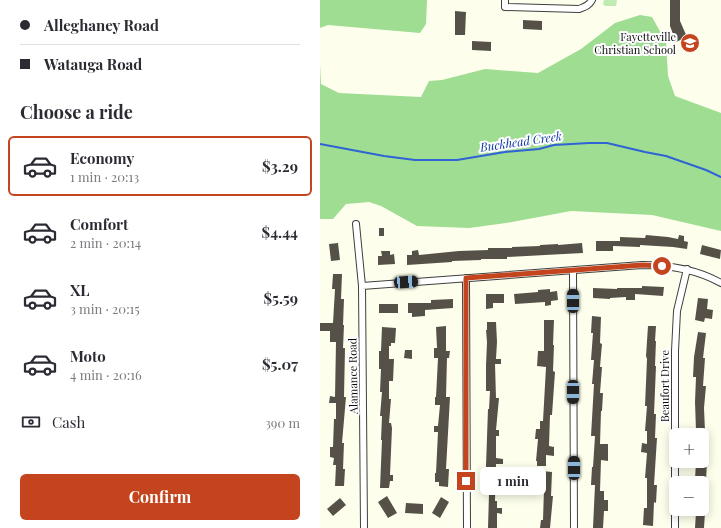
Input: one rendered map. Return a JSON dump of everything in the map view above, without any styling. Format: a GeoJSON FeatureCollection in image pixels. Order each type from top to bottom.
{"type":"FeatureCollection","features":[{"type":"Feature","properties":{"kind":"street"},"geometry":{"type":"LineString","coordinates":[[505,0],[505,7],[579,9],[586,7],[592,0]]}},
{"type":"Feature","properties":{"kind":"street","name":"Alamance Road"},"geometry":{"type":"LineString","coordinates":[[356,224],[362,286],[364,528]]}},
{"type":"Feature","properties":{"kind":"street"},"geometry":{"type":"LineString","coordinates":[[362,286],[642,265],[687,269],[710,276],[721,283]]}},
{"type":"Feature","properties":{"kind":"street","name":"Beaufort Drive"},"geometry":{"type":"LineString","coordinates":[[675,528],[675,351],[677,311],[687,269]]}},
{"type":"Feature","properties":{"kind":"street"},"geometry":{"type":"LineString","coordinates":[[573,271],[574,528]]}},
{"type":"Feature","properties":{"kind":"street"},"geometry":{"type":"LineString","coordinates":[[466,278],[467,528]]}},
{"type":"Feature","properties":{"kind":"green space"},"geometry":{"type":"Polygon","coordinates":[[[320,0],[427,0],[426,24],[420,33],[328,25],[320,28],[320,0]]]}},
{"type":"Feature","properties":{"kind":"green space"},"geometry":{"type":"Polygon","coordinates":[[[604,0],[617,0],[616,6],[605,6],[603,4],[604,0]]]}},
{"type":"Feature","properties":{"kind":"green space"},"geometry":{"type":"Polygon","coordinates":[[[640,15],[652,17],[666,42],[668,76],[675,96],[721,113],[721,231],[652,215],[571,211],[469,228],[417,226],[381,206],[369,202],[346,204],[333,219],[320,219],[320,64],[321,84],[339,93],[421,97],[429,81],[442,80],[485,69],[538,73],[581,49],[615,23],[640,15]]]}},
{"type":"Feature","properties":{"kind":"building"},"geometry":{"type":"Polygon","coordinates":[[[670,0],[680,0],[680,21],[687,37],[676,42],[670,26],[670,0]]]}},
{"type":"Feature","properties":{"kind":"building"},"geometry":{"type":"Polygon","coordinates":[[[455,11],[466,12],[465,35],[455,35],[455,11]]]}},
{"type":"Feature","properties":{"kind":"building"},"geometry":{"type":"Polygon","coordinates":[[[523,20],[542,21],[542,30],[523,29],[523,20]]]}},
{"type":"Feature","properties":{"kind":"building"},"geometry":{"type":"Polygon","coordinates":[[[472,41],[491,42],[491,51],[472,50],[472,41]]]}},
{"type":"Feature","properties":{"kind":"building"},"geometry":{"type":"Polygon","coordinates":[[[379,228],[384,228],[384,236],[379,236],[379,228]]]}},
{"type":"Feature","properties":{"kind":"building"},"geometry":{"type":"Polygon","coordinates":[[[646,235],[678,239],[679,235],[684,236],[684,241],[688,242],[687,249],[640,245],[640,247],[613,246],[613,251],[596,251],[596,241],[620,241],[620,237],[645,238],[646,235]]]}},
{"type":"Feature","properties":{"kind":"building"},"geometry":{"type":"Polygon","coordinates":[[[338,243],[340,260],[331,261],[329,244],[338,243]]]}},
{"type":"Feature","properties":{"kind":"building"},"geometry":{"type":"Polygon","coordinates":[[[582,243],[583,253],[407,265],[407,255],[412,255],[412,251],[418,250],[419,255],[488,250],[488,248],[512,248],[582,243]]]}},
{"type":"Feature","properties":{"kind":"building"},"geometry":{"type":"Polygon","coordinates":[[[702,245],[721,250],[720,259],[700,254],[702,245]]]}},
{"type":"Feature","properties":{"kind":"building"},"geometry":{"type":"Polygon","coordinates":[[[381,251],[390,251],[390,255],[394,254],[395,264],[378,265],[378,256],[382,256],[381,251]]]}},
{"type":"Feature","properties":{"kind":"building"},"geometry":{"type":"Polygon","coordinates":[[[333,274],[342,274],[341,299],[344,299],[344,397],[346,397],[342,443],[344,443],[344,486],[335,486],[336,465],[333,465],[334,458],[330,457],[330,447],[333,447],[334,419],[336,419],[336,403],[329,403],[330,396],[335,397],[336,342],[330,342],[330,331],[320,331],[320,323],[333,323],[335,289],[332,289],[333,274]]]}},
{"type":"Feature","properties":{"kind":"building"},"geometry":{"type":"Polygon","coordinates":[[[642,286],[664,287],[663,296],[635,294],[635,300],[626,300],[626,297],[610,299],[593,298],[593,288],[642,288],[642,286]]]}},
{"type":"Feature","properties":{"kind":"building"},"geometry":{"type":"Polygon","coordinates":[[[550,289],[550,292],[557,291],[558,300],[551,301],[551,305],[545,306],[545,302],[515,304],[514,294],[538,292],[538,290],[550,289]]]}},
{"type":"Feature","properties":{"kind":"building"},"geometry":{"type":"Polygon","coordinates":[[[486,294],[504,294],[504,303],[493,303],[493,308],[486,309],[486,294]]]}},
{"type":"Feature","properties":{"kind":"building"},"geometry":{"type":"Polygon","coordinates":[[[698,298],[708,299],[707,309],[713,310],[712,319],[705,318],[704,322],[695,320],[698,298]]]}},
{"type":"Feature","properties":{"kind":"building"},"geometry":{"type":"Polygon","coordinates":[[[453,299],[453,308],[425,310],[425,316],[412,317],[412,313],[408,313],[408,303],[431,303],[431,300],[453,299]]]}},
{"type":"Feature","properties":{"kind":"building"},"geometry":{"type":"Polygon","coordinates":[[[379,304],[398,304],[398,313],[379,313],[379,304]]]}},
{"type":"Feature","properties":{"kind":"building"},"geometry":{"type":"Polygon","coordinates":[[[592,316],[601,317],[600,343],[602,344],[600,367],[602,367],[600,393],[603,393],[600,444],[608,444],[608,461],[601,460],[600,491],[604,491],[604,500],[608,500],[608,511],[604,511],[603,528],[593,528],[595,485],[591,485],[595,436],[591,436],[594,384],[592,384],[594,360],[591,360],[593,333],[591,333],[592,316]]]}},
{"type":"Feature","properties":{"kind":"building"},"geometry":{"type":"Polygon","coordinates":[[[544,320],[554,320],[553,371],[555,372],[552,415],[550,415],[549,446],[554,447],[554,456],[546,455],[546,466],[537,466],[538,439],[535,439],[536,429],[540,429],[540,421],[543,421],[546,367],[537,366],[538,351],[544,351],[544,320]]]}},
{"type":"Feature","properties":{"kind":"building"},"geometry":{"type":"Polygon","coordinates":[[[487,322],[496,322],[496,359],[501,359],[501,364],[495,364],[496,398],[499,398],[496,430],[499,430],[499,436],[496,436],[496,458],[503,459],[503,464],[496,464],[495,501],[497,501],[497,508],[502,508],[502,514],[497,513],[497,528],[488,528],[489,494],[485,494],[490,391],[486,391],[487,322]]]}},
{"type":"Feature","properties":{"kind":"building"},"geometry":{"type":"Polygon","coordinates":[[[446,326],[446,351],[450,351],[449,358],[447,358],[446,397],[450,397],[446,469],[449,469],[448,487],[439,486],[439,482],[435,482],[438,432],[434,432],[434,426],[438,426],[440,405],[435,405],[438,358],[434,358],[434,348],[437,348],[436,327],[446,326]]]}},
{"type":"Feature","properties":{"kind":"building"},"geometry":{"type":"Polygon","coordinates":[[[648,326],[656,326],[654,414],[656,414],[655,438],[657,438],[654,485],[657,485],[656,503],[654,502],[653,526],[643,525],[644,508],[647,508],[647,478],[645,478],[647,453],[641,452],[642,443],[647,444],[647,431],[645,431],[647,406],[645,406],[648,326]]]}},
{"type":"Feature","properties":{"kind":"building"},"geometry":{"type":"Polygon","coordinates":[[[382,327],[396,328],[395,343],[391,343],[391,346],[389,346],[389,359],[394,359],[393,381],[389,381],[389,399],[391,399],[389,423],[391,423],[392,428],[390,475],[393,475],[393,481],[390,481],[389,488],[380,488],[382,416],[380,416],[382,392],[380,392],[381,369],[379,369],[379,351],[381,351],[382,327]]]}},
{"type":"Feature","properties":{"kind":"building"},"geometry":{"type":"Polygon","coordinates":[[[698,332],[706,333],[703,358],[705,358],[703,386],[706,386],[704,408],[705,428],[696,428],[696,377],[693,377],[694,357],[698,332]]]}},
{"type":"Feature","properties":{"kind":"building"},"geometry":{"type":"Polygon","coordinates":[[[405,350],[412,350],[412,359],[404,358],[405,350]]]}},
{"type":"Feature","properties":{"kind":"building"},"geometry":{"type":"Polygon","coordinates":[[[696,468],[707,468],[706,476],[695,476],[696,468]]]}},
{"type":"Feature","properties":{"kind":"building"},"geometry":{"type":"Polygon","coordinates":[[[542,471],[552,472],[551,496],[553,496],[550,528],[540,528],[541,520],[543,520],[544,489],[541,489],[542,471]]]}},
{"type":"Feature","properties":{"kind":"building"},"geometry":{"type":"Polygon","coordinates":[[[387,496],[397,513],[388,518],[378,502],[387,496]]]}},
{"type":"Feature","properties":{"kind":"building"},"geometry":{"type":"Polygon","coordinates":[[[441,497],[449,502],[440,518],[432,513],[441,497]]]}},
{"type":"Feature","properties":{"kind":"building"},"geometry":{"type":"Polygon","coordinates":[[[340,498],[346,505],[333,516],[327,509],[340,498]]]}},
{"type":"Feature","properties":{"kind":"building"},"geometry":{"type":"Polygon","coordinates":[[[406,503],[423,504],[423,514],[405,513],[406,503]]]}},
{"type":"Feature","properties":{"kind":"building"},"geometry":{"type":"Polygon","coordinates":[[[696,516],[705,516],[704,528],[695,528],[696,516]]]}},
{"type":"Feature","properties":{"kind":"waterway","name":"Buckhead Creek"},"geometry":{"type":"LineString","coordinates":[[320,144],[384,156],[415,160],[457,160],[505,152],[539,149],[554,145],[607,143],[666,156],[721,177]]}},
{"type":"Feature","properties":{"kind":"place","name":"Fayetteville Christian School"},"geometry":{"type":"Point","coordinates":[690,43]}},
{"type":"Feature","properties":{"kind":"route"},"geometry":{"type":"LineString","coordinates":[[466,481],[466,278],[642,265],[662,266]]}}]}
